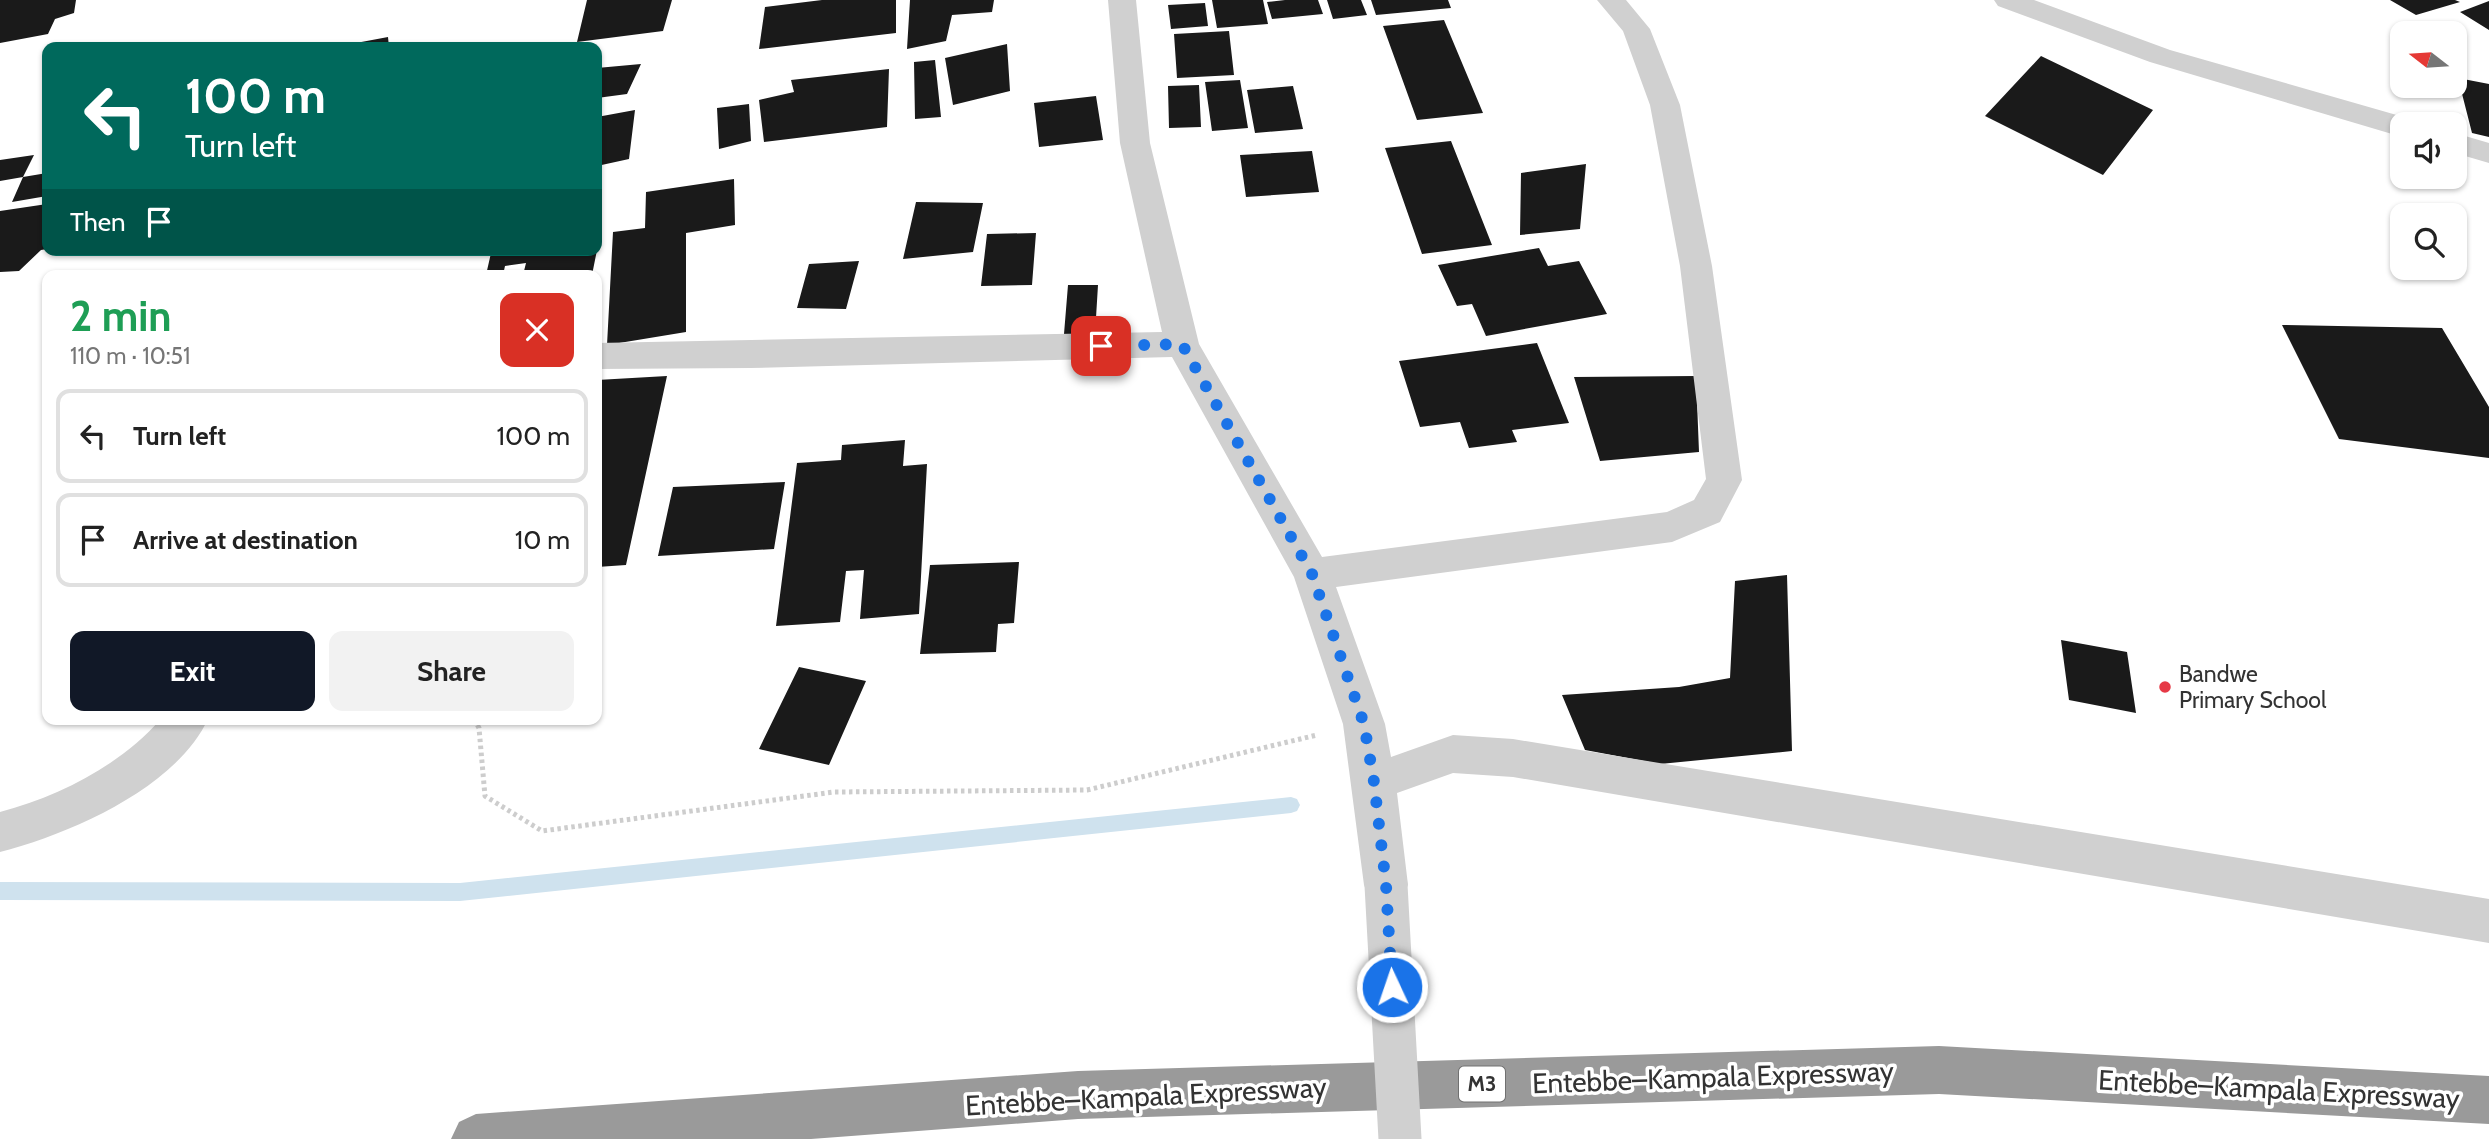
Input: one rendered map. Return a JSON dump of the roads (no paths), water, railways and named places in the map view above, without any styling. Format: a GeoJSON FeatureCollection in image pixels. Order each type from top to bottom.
{"type":"FeatureCollection","features":[{"type":"Feature","properties":{"kind":"highway","name":"Entebbe–Kampala Expressway"},"geometry":{"type":"LineString","coordinates":[[476,1139],[1078,1095],[1938,1070],[2489,1100]]}},
{"type":"Feature","properties":{"kind":"street"},"geometry":{"type":"LineString","coordinates":[[1122,0],[1135,143],[1182,344],[1312,574],[1364,724],[1386,885],[1400,1139]]}},
{"type":"Feature","properties":{"kind":"street"},"geometry":{"type":"LineString","coordinates":[[1312,574],[1672,527],[1707,511],[1724,480],[1696,266],[1665,105],[1636,29],[1611,0]]}},
{"type":"Feature","properties":{"kind":"street"},"geometry":{"type":"LineString","coordinates":[[2008,0],[2160,56],[2390,123]]}},
{"type":"Feature","properties":{"kind":"street"},"geometry":{"type":"LineString","coordinates":[[2467,147],[2489,153]]}},
{"type":"Feature","properties":{"kind":"street"},"geometry":{"type":"LineString","coordinates":[[602,356],[1182,344]]}},
{"type":"Feature","properties":{"kind":"street"},"geometry":{"type":"LineString","coordinates":[[0,832],[17,829],[99,795],[167,744],[182,725]]}},
{"type":"Feature","properties":{"kind":"street"},"geometry":{"type":"LineString","coordinates":[[1374,782],[1453,754],[1513,758],[2489,921]]}},
{"type":"Feature","properties":{"kind":"waterway"},"geometry":{"type":"LineString","coordinates":[[0,891],[460,892],[1291,805]]}},
{"type":"Feature","properties":{"kind":"place","name":"Bandwe Primary School"},"geometry":{"type":"Point","coordinates":[2165,687]}}]}
